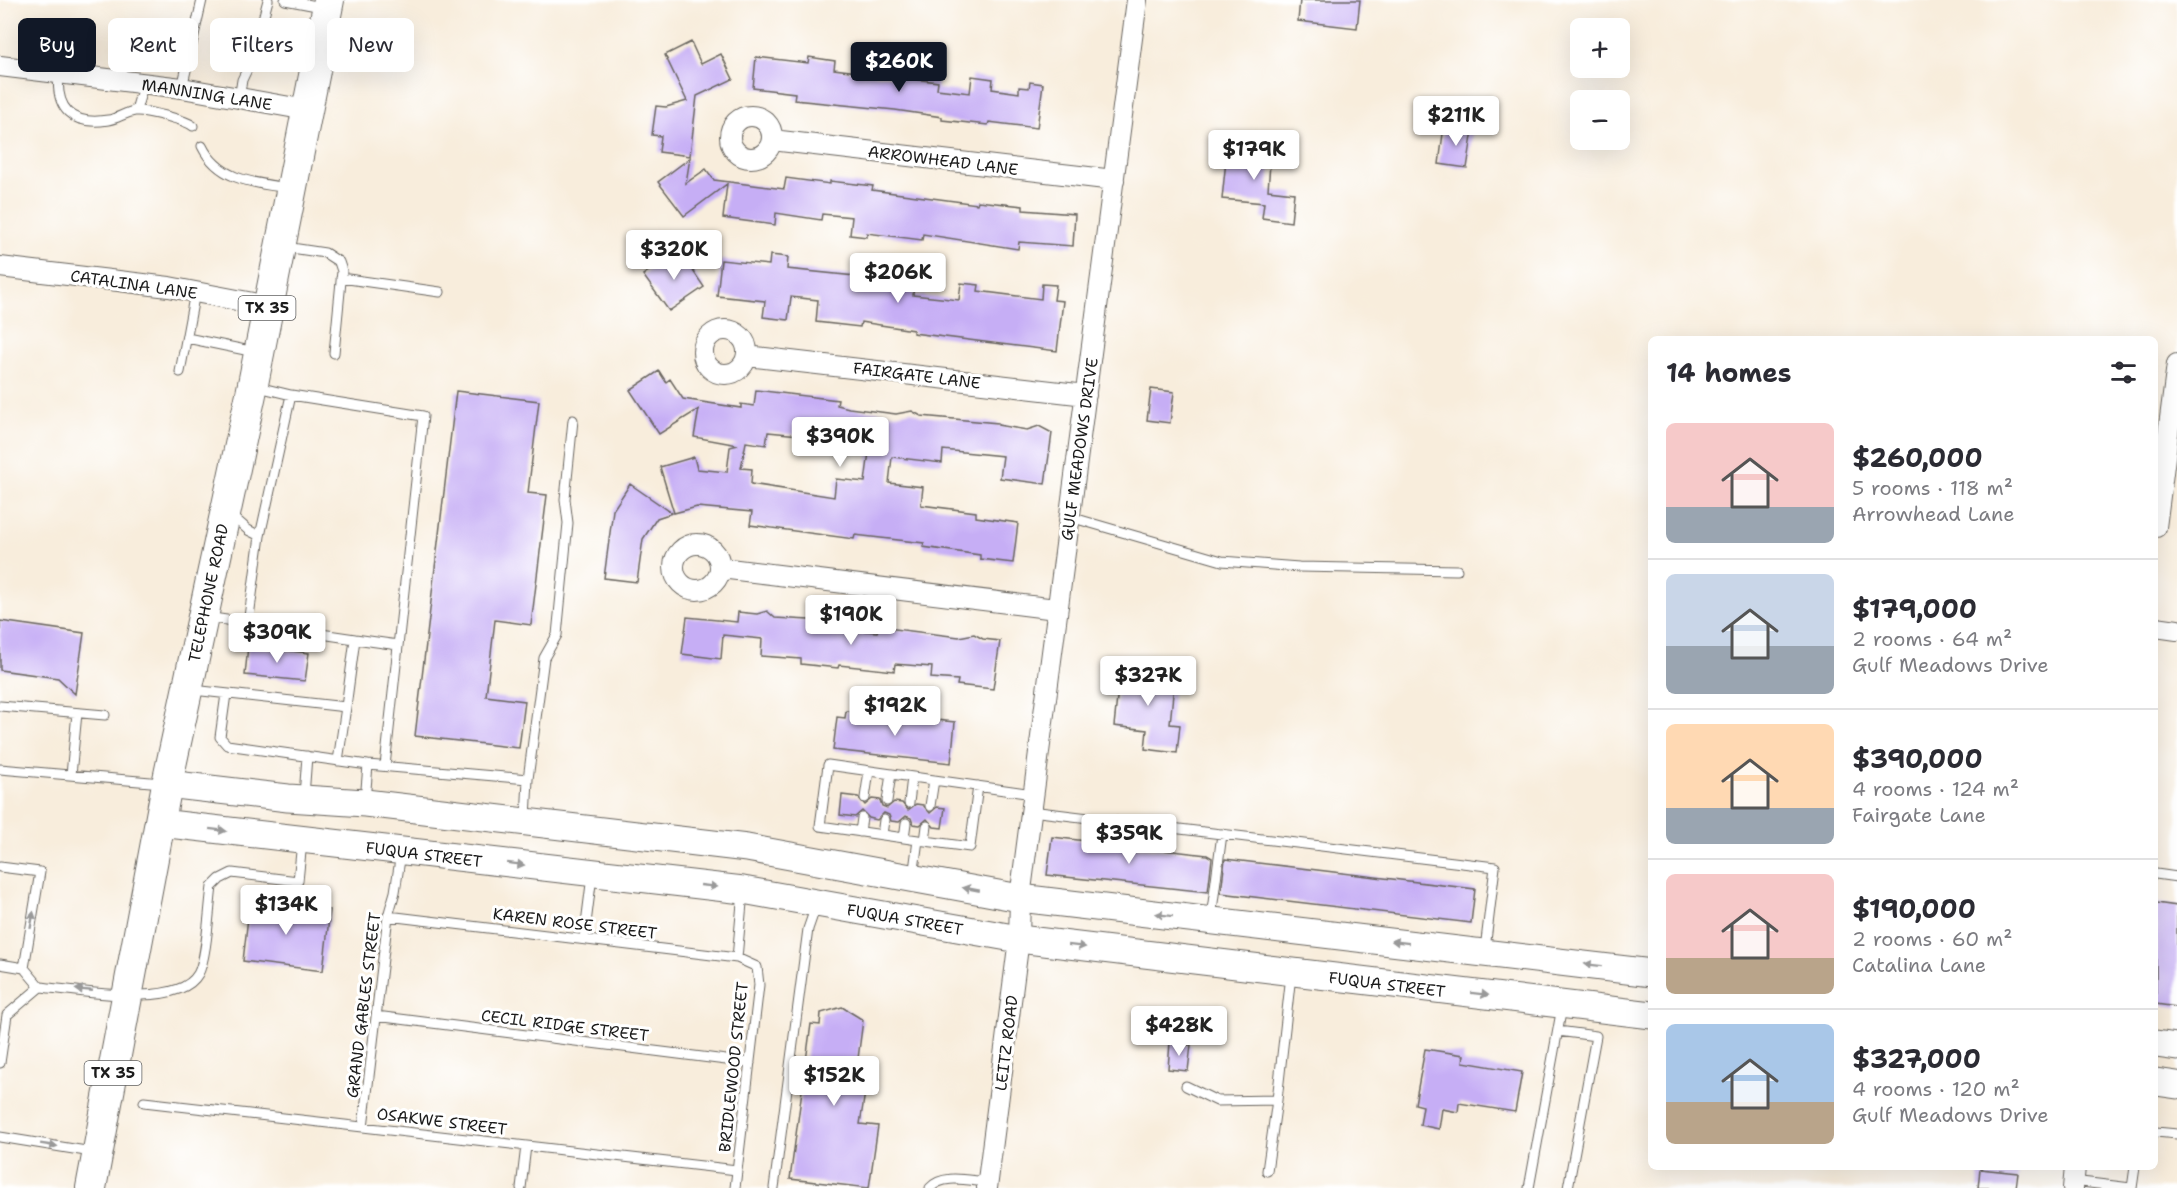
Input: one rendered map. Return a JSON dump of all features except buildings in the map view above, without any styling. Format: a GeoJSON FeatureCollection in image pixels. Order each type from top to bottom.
{"type":"FeatureCollection","features":[{"type":"Feature","properties":{"kind":"main road","name":"TELEPHONE ROAD"},"geometry":{"type":"LineString","coordinates":[[92,1188],[159,823],[259,353],[329,4]]}},
{"type":"Feature","properties":{"kind":"main road"},"geometry":{"type":"LineString","coordinates":[[167,784],[288,798],[304,797],[364,803],[747,848],[1020,898],[1648,972]]}},
{"type":"Feature","properties":{"kind":"main road"},"geometry":{"type":"LineString","coordinates":[[460,858],[466,816]]}},
{"type":"Feature","properties":{"kind":"main road","name":"FUQUA STREET"},"geometry":{"type":"LineString","coordinates":[[159,823],[743,890],[1019,939],[1648,1015]]}},
{"type":"Feature","properties":{"kind":"main road"},"geometry":{"type":"LineString","coordinates":[[743,890],[747,848]]}},
{"type":"Feature","properties":{"kind":"main road"},"geometry":{"type":"LineString","coordinates":[[1292,973],[1297,931]]}},
{"type":"Feature","properties":{"kind":"main road"},"geometry":{"type":"LineString","coordinates":[[1561,961],[1563,1004]]}},
{"type":"Feature","properties":{"kind":"main road"},"geometry":{"type":"LineString","coordinates":[[2158,1044],[2177,1047]]}},
{"type":"Feature","properties":{"kind":"main road"},"geometry":{"type":"LineString","coordinates":[[2158,1082],[2177,1085]]}},
{"type":"Feature","properties":{"kind":"street","name":"GULF MEADOWS DRIVE"},"geometry":{"type":"LineString","coordinates":[[1020,898],[1137,0]]}},
{"type":"Feature","properties":{"kind":"street","name":"MANNING LANE"},"geometry":{"type":"LineString","coordinates":[[0,66],[182,88],[307,110]]}},
{"type":"Feature","properties":{"kind":"street","name":"ARROWHEAD LANE"},"geometry":{"type":"LineString","coordinates":[[772,140],[1114,180]]}},
{"type":"Feature","properties":{"kind":"street","name":"CATALINA LANE"},"geometry":{"type":"LineString","coordinates":[[0,267],[195,292],[268,306]]}},
{"type":"Feature","properties":{"kind":"street","name":"FAIRGATE LANE"},"geometry":{"type":"LineString","coordinates":[[747,356],[1086,395]]}},
{"type":"Feature","properties":{"kind":"street"},"geometry":{"type":"LineString","coordinates":[[2158,511],[2177,364]]}},
{"type":"Feature","properties":{"kind":"street"},"geometry":{"type":"LineString","coordinates":[[721,568],[1056,609]]}},
{"type":"Feature","properties":{"kind":"street"},"geometry":{"type":"LineString","coordinates":[[2158,627],[2177,630]]}},
{"type":"Feature","properties":{"kind":"street","name":"LEITZ ROAD"},"geometry":{"type":"LineString","coordinates":[[988,1185],[1019,939],[1020,898]]}},
{"type":"Feature","properties":{"kind":"lane"},"geometry":{"type":"LineString","coordinates":[[182,88],[202,0]]}},
{"type":"Feature","properties":{"kind":"lane"},"geometry":{"type":"LineString","coordinates":[[239,99],[242,80],[254,57],[268,0]]}},
{"type":"Feature","properties":{"kind":"lane"},"geometry":{"type":"LineString","coordinates":[[285,0],[329,4]]}},
{"type":"Feature","properties":{"kind":"lane"},"geometry":{"type":"LineString","coordinates":[[59,73],[57,93],[71,115],[87,120],[108,120],[136,111],[185,121],[193,126]]}},
{"type":"Feature","properties":{"kind":"lane"},"geometry":{"type":"LineString","coordinates":[[136,111],[144,83]]}},
{"type":"Feature","properties":{"kind":"lane"},"geometry":{"type":"LineString","coordinates":[[202,147],[218,169],[239,180],[291,188]]}},
{"type":"Feature","properties":{"kind":"lane"},"geometry":{"type":"LineString","coordinates":[[280,246],[333,256],[339,262],[341,278],[334,353]]}},
{"type":"Feature","properties":{"kind":"lane"},"geometry":{"type":"LineString","coordinates":[[341,278],[440,292]]}},
{"type":"Feature","properties":{"kind":"lane"},"geometry":{"type":"LineString","coordinates":[[180,372],[195,292]]}},
{"type":"Feature","properties":{"kind":"lane"},"geometry":{"type":"LineString","coordinates":[[187,338],[259,353]]}},
{"type":"Feature","properties":{"kind":"lane"},"geometry":{"type":"LineString","coordinates":[[252,386],[291,395],[423,416],[385,766]]}},
{"type":"Feature","properties":{"kind":"lane"},"geometry":{"type":"LineString","coordinates":[[248,624],[260,536],[291,395]]}},
{"type":"Feature","properties":{"kind":"lane"},"geometry":{"type":"LineString","coordinates":[[525,823],[528,779],[544,658],[558,635],[568,523],[565,499],[573,420]]}},
{"type":"Feature","properties":{"kind":"lane"},"geometry":{"type":"LineString","coordinates":[[226,510],[248,530],[260,536]]}},
{"type":"Feature","properties":{"kind":"lane"},"geometry":{"type":"LineString","coordinates":[[1070,517],[1222,561],[1299,567],[1457,570]]}},
{"type":"Feature","properties":{"kind":"lane"},"geometry":{"type":"LineString","coordinates":[[203,616],[398,645]]}},
{"type":"Feature","properties":{"kind":"lane"},"geometry":{"type":"LineString","coordinates":[[338,761],[355,639]]}},
{"type":"Feature","properties":{"kind":"lane"},"geometry":{"type":"LineString","coordinates":[[187,690],[346,707]]}},
{"type":"Feature","properties":{"kind":"lane"},"geometry":{"type":"LineString","coordinates":[[226,694],[220,737],[227,745],[368,765],[528,779]]}},
{"type":"Feature","properties":{"kind":"lane"},"geometry":{"type":"LineString","coordinates":[[0,706],[105,715]]}},
{"type":"Feature","properties":{"kind":"lane"},"geometry":{"type":"LineString","coordinates":[[71,775],[77,713]]}},
{"type":"Feature","properties":{"kind":"lane"},"geometry":{"type":"LineString","coordinates":[[304,797],[307,756]]}},
{"type":"Feature","properties":{"kind":"lane"},"geometry":{"type":"LineString","coordinates":[[364,803],[368,765]]}},
{"type":"Feature","properties":{"kind":"lane"},"geometry":{"type":"LineString","coordinates":[[978,786],[970,847],[820,826],[828,765],[978,786],[1032,803],[1222,834],[1495,867],[1485,952]]}},
{"type":"Feature","properties":{"kind":"lane"},"geometry":{"type":"LineString","coordinates":[[0,769],[167,784]]}},
{"type":"Feature","properties":{"kind":"lane"},"geometry":{"type":"LineString","coordinates":[[865,798],[868,771]]}},
{"type":"Feature","properties":{"kind":"lane"},"geometry":{"type":"LineString","coordinates":[[887,801],[891,774]]}},
{"type":"Feature","properties":{"kind":"lane"},"geometry":{"type":"LineString","coordinates":[[909,803],[912,777]]}},
{"type":"Feature","properties":{"kind":"lane"},"geometry":{"type":"LineString","coordinates":[[930,806],[934,780]]}},
{"type":"Feature","properties":{"kind":"lane"},"geometry":{"type":"LineString","coordinates":[[860,832],[862,818]]}},
{"type":"Feature","properties":{"kind":"lane"},"geometry":{"type":"LineString","coordinates":[[882,835],[884,820]]}},
{"type":"Feature","properties":{"kind":"lane"},"geometry":{"type":"LineString","coordinates":[[904,838],[906,823]]}},
{"type":"Feature","properties":{"kind":"lane"},"geometry":{"type":"LineString","coordinates":[[913,878],[927,826]]}},
{"type":"Feature","properties":{"kind":"lane"},"geometry":{"type":"LineString","coordinates":[[1211,921],[1222,834]]}},
{"type":"Feature","properties":{"kind":"lane"},"geometry":{"type":"LineString","coordinates":[[0,1063],[4,1015],[40,987],[160,995],[192,984],[200,971],[212,887],[220,879],[232,873],[298,881],[302,839]]}},
{"type":"Feature","properties":{"kind":"lane","name":"GRAND GABLES STREET"},"geometry":{"type":"LineString","coordinates":[[363,1127],[388,916],[395,892],[401,851]]}},
{"type":"Feature","properties":{"kind":"lane"},"geometry":{"type":"LineString","coordinates":[[0,867],[40,872],[24,968]]}},
{"type":"Feature","properties":{"kind":"lane"},"geometry":{"type":"LineString","coordinates":[[584,939],[592,874]]}},
{"type":"Feature","properties":{"kind":"lane"},"geometry":{"type":"LineString","coordinates":[[2158,874],[2177,877]]}},
{"type":"Feature","properties":{"kind":"lane","name":"BRIDLEWOOD STREET"},"geometry":{"type":"LineString","coordinates":[[737,958],[743,890]]}},
{"type":"Feature","properties":{"kind":"lane"},"geometry":{"type":"LineString","coordinates":[[774,1188],[808,929],[817,903]]}},
{"type":"Feature","properties":{"kind":"lane","name":"KAREN ROSE STREET"},"geometry":{"type":"LineString","coordinates":[[388,916],[737,958],[757,967]]}},
{"type":"Feature","properties":{"kind":"lane"},"geometry":{"type":"LineString","coordinates":[[0,964],[24,968],[40,987]]}},
{"type":"Feature","properties":{"kind":"lane","name":"BRIDLEWOOD STREET"},"geometry":{"type":"LineString","coordinates":[[735,1188],[759,985],[757,967]]}},
{"type":"Feature","properties":{"kind":"lane"},"geometry":{"type":"LineString","coordinates":[[1267,1171],[1292,973]]}},
{"type":"Feature","properties":{"kind":"lane"},"geometry":{"type":"LineString","coordinates":[[1529,1188],[1563,1004]]}},
{"type":"Feature","properties":{"kind":"lane","name":"CECIL RIDGE STREET"},"geometry":{"type":"LineString","coordinates":[[376,1016],[750,1063]]}},
{"type":"Feature","properties":{"kind":"lane"},"geometry":{"type":"LineString","coordinates":[[1558,1031],[1596,1036],[1568,1188]]}},
{"type":"Feature","properties":{"kind":"lane"},"geometry":{"type":"LineString","coordinates":[[1186,1086],[1217,1101],[1277,1100]]}},
{"type":"Feature","properties":{"kind":"lane","name":"OSAKWE STREET"},"geometry":{"type":"LineString","coordinates":[[144,1102],[737,1170]]}},
{"type":"Feature","properties":{"kind":"lane"},"geometry":{"type":"LineString","coordinates":[[2158,1132],[2177,1134]]}},
{"type":"Feature","properties":{"kind":"lane"},"geometry":{"type":"LineString","coordinates":[[0,1137],[98,1153]]}},
{"type":"Feature","properties":{"kind":"lane"},"geometry":{"type":"LineString","coordinates":[[521,1188],[526,1146]]}},
{"type":"Feature","properties":{"kind":"lane"},"geometry":{"type":"LineString","coordinates":[[2074,1178],[2131,1188],[2134,1170]]}},
{"type":"Feature","properties":{"kind":"lane"},"geometry":{"type":"LineString","coordinates":[[930,1188],[934,1183],[948,1179],[988,1185]]}}]}
